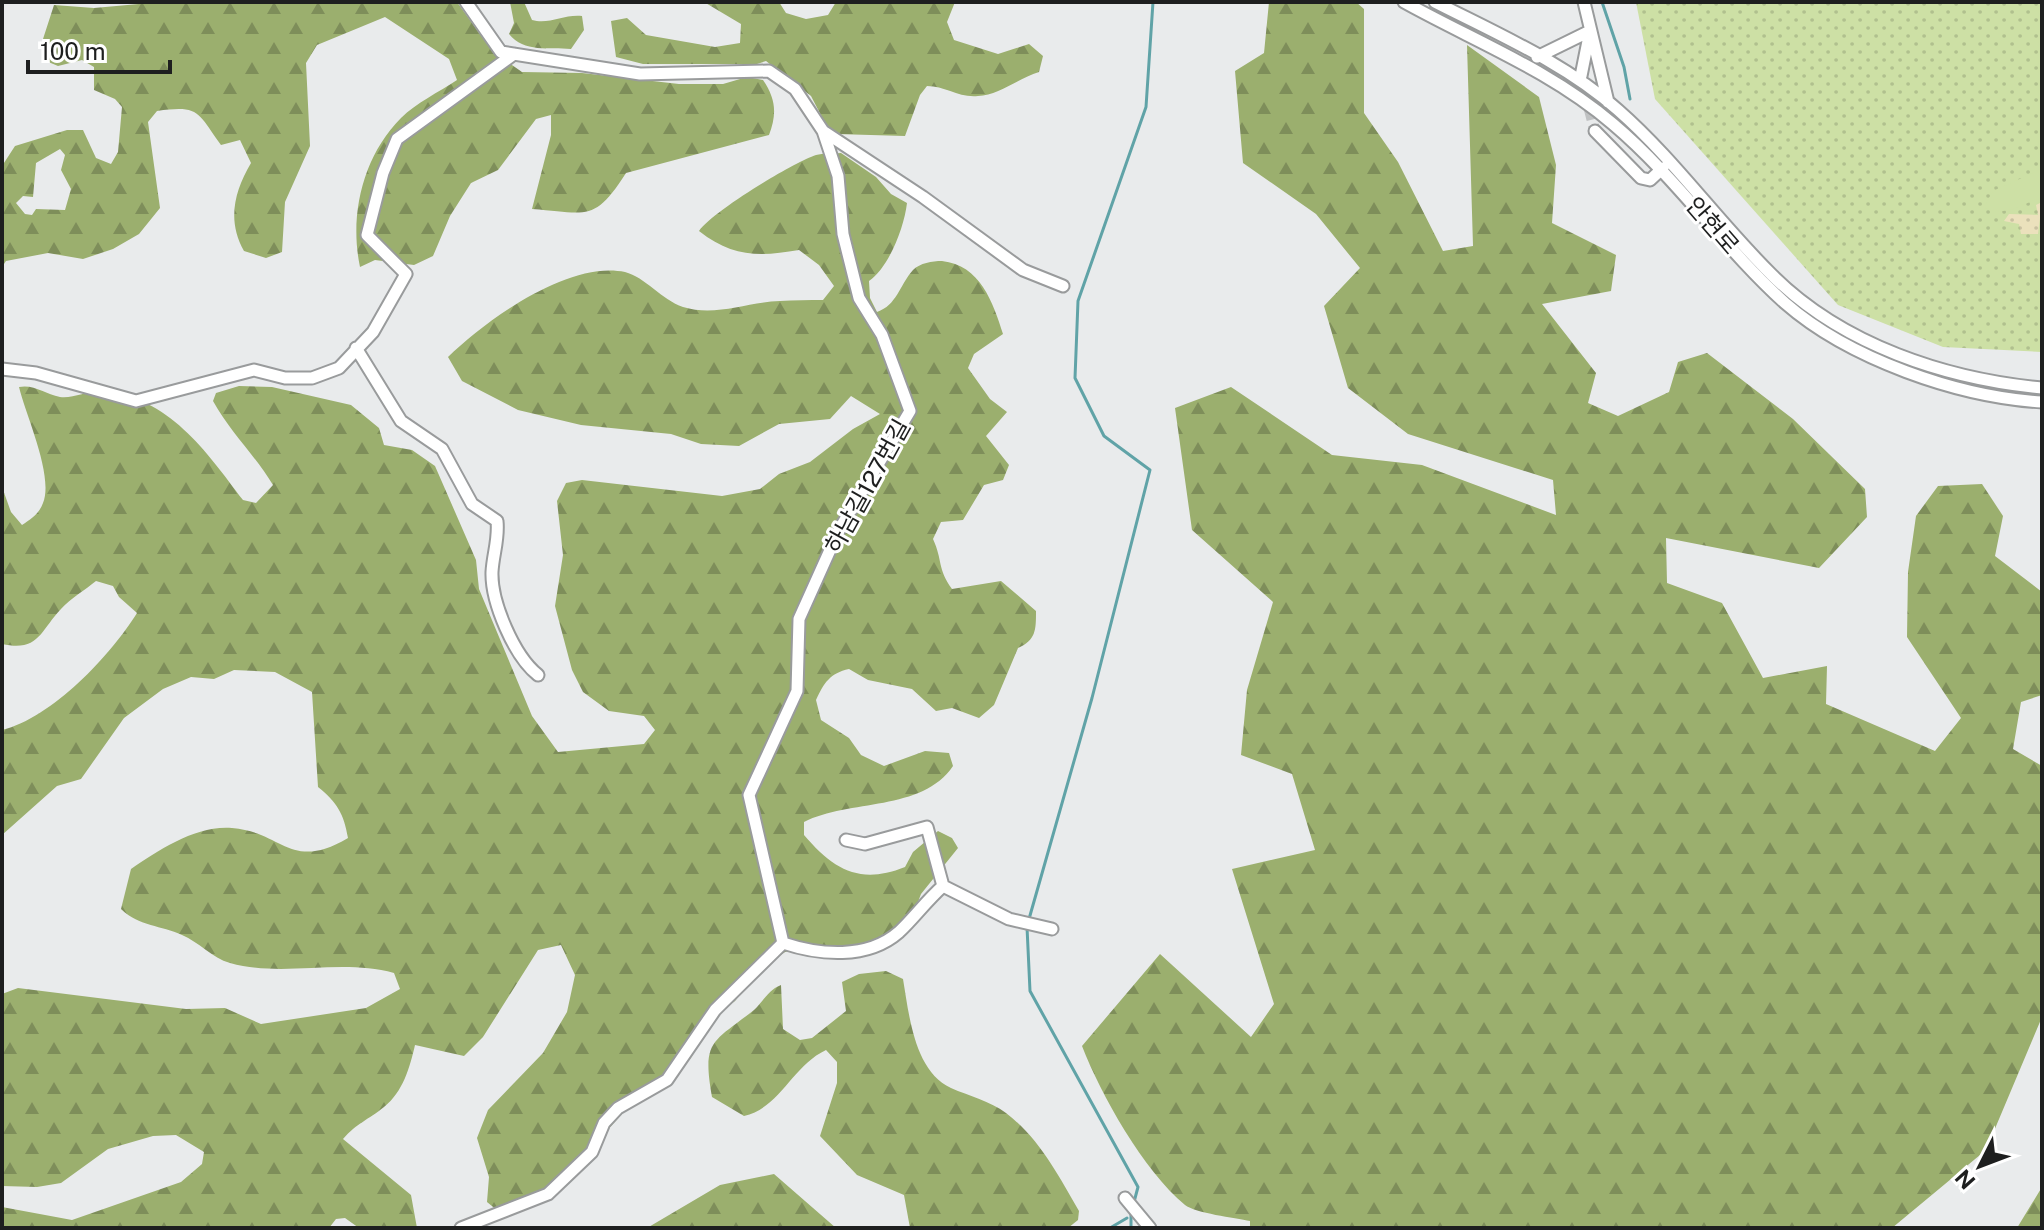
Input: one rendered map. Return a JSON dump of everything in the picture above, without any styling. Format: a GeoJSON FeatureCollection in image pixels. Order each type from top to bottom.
{"type":"FeatureCollection","features":[{"type":"Feature","properties":{"kind":"street"},"geometry":{"type":"LineString","coordinates":[[466,2],[501,52],[514,54]]}},
{"type":"Feature","properties":{"kind":"street","name":"안현로"},"geometry":{"type":"LineString","coordinates":[[1404,2],[1519,61],[1578,97],[1663,168],[1756,274],[1815,325],[1846,344],[1936,382],[2016,400],[2042,402]]}},
{"type":"Feature","properties":{"kind":"street","name":"안현로"},"geometry":{"type":"LineString","coordinates":[[1435,2],[1537,57],[1608,102],[1665,155],[1772,275],[1843,331],[1972,378],[2042,388]]}},
{"type":"Feature","properties":{"kind":"street"},"geometry":{"type":"LineString","coordinates":[[1584,2],[1608,102]]}},
{"type":"Feature","properties":{"kind":"street"},"geometry":{"type":"LineString","coordinates":[[1537,57],[1590,31]]}},
{"type":"Feature","properties":{"kind":"street"},"geometry":{"type":"LineString","coordinates":[[1581,76],[1590,31]]}},
{"type":"Feature","properties":{"kind":"street"},"geometry":{"type":"LineString","coordinates":[[2,369],[36,373],[136,401],[254,370],[285,378],[312,378],[339,368],[373,332],[406,274],[367,235],[383,173],[397,139],[514,54]]}},
{"type":"Feature","properties":{"kind":"street","name":"하남길127번길"},"geometry":{"type":"LineString","coordinates":[[514,54],[640,74],[769,71],[795,89],[823,131],[838,176],[843,234],[859,298],[882,335],[910,411],[839,530],[799,619],[797,691],[749,795],[783,943]]}},
{"type":"Feature","properties":{"kind":"street"},"geometry":{"type":"LineString","coordinates":[[823,131],[923,197],[1023,270],[1063,286]]}},
{"type":"Feature","properties":{"kind":"street"},"geometry":{"type":"LineString","coordinates":[[1595,131],[1641,178],[1650,180],[1663,168]]}},
{"type":"Feature","properties":{"kind":"street"},"geometry":{"type":"LineString","coordinates":[[356,348],[401,421],[442,449],[472,504],[497,521],[499,535],[492,580],[513,648],[523,664],[538,675]]}},
{"type":"Feature","properties":{"kind":"street"},"geometry":{"type":"LineString","coordinates":[[846,840],[865,844],[927,827],[943,886],[1009,919],[1052,929]]}},
{"type":"Feature","properties":{"kind":"street"},"geometry":{"type":"LineString","coordinates":[[461,1228],[548,1194],[592,1152],[604,1123],[618,1108],[667,1080],[715,1010],[783,943],[813,953],[857,951],[879,944],[899,932],[943,886]]}},
{"type":"Feature","properties":{"kind":"street"},"geometry":{"type":"LineString","coordinates":[[1125,1198],[1150,1227]]}},
{"type":"Feature","properties":{"kind":"green space"},"geometry":{"type":"Polygon","coordinates":[[[161,2],[457,2],[493,52],[522,72],[582,73],[679,84],[723,84],[747,77],[763,80],[773,100],[773,120],[769,135],[626,173],[606,200],[597,207],[577,213],[532,209],[551,135],[551,115],[536,119],[498,170],[471,183],[450,216],[433,256],[414,265],[375,260],[360,267],[356,227],[358,207],[368,168],[377,150],[401,118],[457,80],[449,59],[385,17],[317,45],[306,63],[310,146],[285,202],[282,252],[266,258],[244,251],[239,240],[235,207],[240,185],[251,163],[240,140],[221,145],[196,113],[171,109],[157,111],[148,122],[160,208],[139,234],[113,249],[83,259],[48,253],[6,261],[2,267],[2,166],[15,146],[67,130],[83,130],[96,158],[111,164],[118,152],[122,107],[115,99],[94,90],[94,67],[82,60],[58,66],[46,61],[43,39],[54,5],[94,8],[161,2]],[[60,149],[36,163],[33,197],[23,196],[16,203],[25,214],[32,215],[36,209],[65,210],[71,189],[61,170],[65,155],[60,149]]]}},
{"type":"Feature","properties":{"kind":"green space"},"geometry":{"type":"Polygon","coordinates":[[[510,2],[524,2],[532,20],[582,16],[584,30],[571,49],[529,47],[509,34],[514,23],[510,2]]]}},
{"type":"Feature","properties":{"kind":"green space"},"geometry":{"type":"Polygon","coordinates":[[[704,2],[779,2],[786,13],[806,19],[828,15],[836,2],[955,2],[947,22],[954,40],[998,54],[1029,44],[1043,56],[1039,72],[986,95],[971,96],[927,86],[920,95],[905,136],[836,134],[826,125],[811,96],[766,61],[757,64],[643,64],[616,57],[611,21],[627,18],[646,35],[715,47],[740,43],[741,24],[704,2]]]}},
{"type":"Feature","properties":{"kind":"green space"},"geometry":{"type":"Polygon","coordinates":[[[1269,2],[1356,2],[1364,9],[1364,113],[1398,162],[1443,251],[1473,246],[1467,45],[1539,97],[1556,165],[1552,223],[1616,255],[1611,291],[1542,304],[1596,373],[1588,403],[1618,416],[1669,392],[1678,362],[1707,353],[1793,419],[1865,489],[1867,517],[1819,568],[1666,538],[1667,583],[1722,603],[1763,678],[1827,666],[1826,704],[1935,751],[1961,718],[1907,637],[1908,572],[1916,516],[1938,486],[1982,484],[2003,516],[1995,556],[2042,592],[2042,695],[2021,702],[2013,749],[2042,766],[2042,1017],[1986,1150],[1892,1228],[1250,1228],[1250,1221],[1190,1208],[1169,1190],[1139,1152],[1100,1087],[1082,1046],[1160,954],[1251,1037],[1274,1004],[1232,869],[1315,850],[1292,774],[1241,755],[1247,690],[1273,602],[1192,530],[1175,408],[1231,387],[1332,455],[1422,465],[1556,515],[1553,480],[1408,434],[1348,388],[1324,306],[1360,268],[1316,214],[1243,163],[1235,71],[1264,53],[1269,2]]]}},
{"type":"Feature","properties":{"kind":"green space"},"geometry":{"type":"Polygon","coordinates":[[[1636,2],[2042,2],[2042,352],[1943,347],[1838,305],[1655,99],[1636,2]]]}},
{"type":"Feature","properties":{"kind":"green space"},"geometry":{"type":"Polygon","coordinates":[[[841,153],[876,177],[891,194],[907,203],[894,246],[883,266],[869,281],[870,298],[877,312],[889,305],[916,268],[942,261],[955,264],[975,277],[995,310],[1003,334],[974,354],[968,368],[990,399],[1007,412],[986,436],[1009,465],[1003,480],[984,485],[963,520],[941,522],[933,539],[944,575],[952,589],[1001,581],[1036,611],[1032,638],[1018,648],[994,705],[979,718],[952,708],[936,711],[912,689],[868,680],[849,669],[828,680],[816,700],[821,720],[849,738],[861,755],[884,766],[925,751],[949,753],[953,766],[940,781],[923,791],[804,822],[804,835],[815,847],[837,865],[861,874],[874,875],[905,867],[913,852],[938,831],[952,838],[958,848],[921,894],[907,931],[863,948],[807,948],[785,952],[758,971],[735,1001],[704,1024],[700,1043],[670,1082],[629,1106],[546,1199],[525,1210],[498,1211],[487,1202],[489,1177],[477,1138],[488,1110],[543,1053],[567,1012],[575,975],[561,945],[538,950],[483,1037],[464,1056],[415,1045],[401,1087],[391,1101],[343,1139],[411,1195],[417,1228],[359,1228],[345,1218],[336,1219],[329,1228],[2,1228],[2,1207],[72,1220],[181,1182],[202,1164],[204,1152],[176,1135],[153,1136],[108,1149],[61,1183],[37,1187],[2,1186],[2,994],[18,988],[186,1009],[225,1008],[261,1024],[366,1008],[400,989],[394,973],[373,969],[271,969],[230,963],[188,938],[143,922],[121,909],[131,869],[166,847],[205,830],[232,828],[249,831],[300,851],[329,847],[348,838],[339,809],[318,787],[312,692],[275,672],[234,670],[214,679],[191,677],[163,689],[124,718],[81,779],[57,786],[2,835],[2,730],[41,713],[60,699],[96,665],[137,613],[119,597],[113,586],[96,581],[65,605],[38,638],[24,645],[2,644],[2,487],[11,512],[22,525],[39,510],[45,491],[38,446],[19,387],[65,397],[102,391],[126,395],[147,404],[184,429],[243,500],[256,503],[273,485],[213,401],[216,393],[239,386],[272,387],[351,405],[379,428],[384,445],[412,450],[435,466],[476,560],[479,589],[532,716],[558,752],[644,744],[655,730],[644,716],[609,711],[583,692],[572,670],[555,606],[563,555],[557,501],[566,483],[582,480],[722,496],[760,489],[779,474],[810,462],[853,429],[880,414],[851,396],[830,419],[779,424],[739,446],[701,444],[671,434],[581,425],[518,410],[462,381],[448,357],[484,326],[530,296],[579,275],[603,271],[625,272],[675,304],[695,310],[823,300],[834,286],[819,265],[799,250],[771,254],[746,253],[723,246],[699,231],[735,201],[789,168],[816,155],[841,153]]]}},
{"type":"Feature","properties":{"kind":"green space"},"geometry":{"type":"Polygon","coordinates":[[[2042,169],[2042,197],[2005,211],[1984,207],[1993,191],[2042,169]]]}},
{"type":"Feature","properties":{"kind":"green space"},"geometry":{"type":"Polygon","coordinates":[[[886,971],[903,979],[915,1040],[929,1069],[951,1088],[1006,1113],[1029,1134],[1047,1158],[1079,1211],[1078,1220],[1068,1228],[910,1228],[904,1195],[857,1175],[820,1136],[837,1083],[837,1062],[826,1050],[814,1057],[777,1096],[756,1112],[744,1116],[712,1097],[708,1064],[714,1044],[773,990],[781,985],[783,1029],[800,1040],[812,1038],[846,1011],[842,982],[859,974],[886,971]]]}},
{"type":"Feature","properties":{"kind":"green space"},"geometry":{"type":"Polygon","coordinates":[[[774,1174],[836,1228],[647,1228],[720,1185],[774,1174]]]}},
{"type":"Feature","properties":{"kind":"green space"},"geometry":{"type":"Polygon","coordinates":[[[2042,1187],[2042,1228],[2017,1228],[2042,1187]]]}},
{"type":"Feature","properties":{"kind":"sand"},"geometry":{"type":"Polygon","coordinates":[[[2042,202],[2038,234],[2021,234],[2019,224],[2004,221],[2009,214],[2038,215],[2036,205],[2042,202]]]}},
{"type":"Feature","properties":{"kind":"waterway"},"geometry":{"type":"LineString","coordinates":[[1029,919],[1092,698],[1150,470],[1104,436],[1075,378],[1078,301],[1146,107],[1153,2]]}},
{"type":"Feature","properties":{"kind":"waterway"},"geometry":{"type":"LineString","coordinates":[[1602,2],[1624,67],[1630,99]]}},
{"type":"Feature","properties":{"kind":"waterway"},"geometry":{"type":"LineString","coordinates":[[1027,927],[1030,991],[1138,1187],[1134,1202]]}},
{"type":"Feature","properties":{"kind":"waterway"},"geometry":{"type":"LineString","coordinates":[[1131,1213],[1131,1228]]}},
{"type":"Feature","properties":{"kind":"waterway"},"geometry":{"type":"LineString","coordinates":[[1110,1228],[1127,1218]]}},
{"type":"Feature","properties":{"kind":"tunnel"},"geometry":{"type":"LineString","coordinates":[[1581,77],[1595,131]]}}]}
